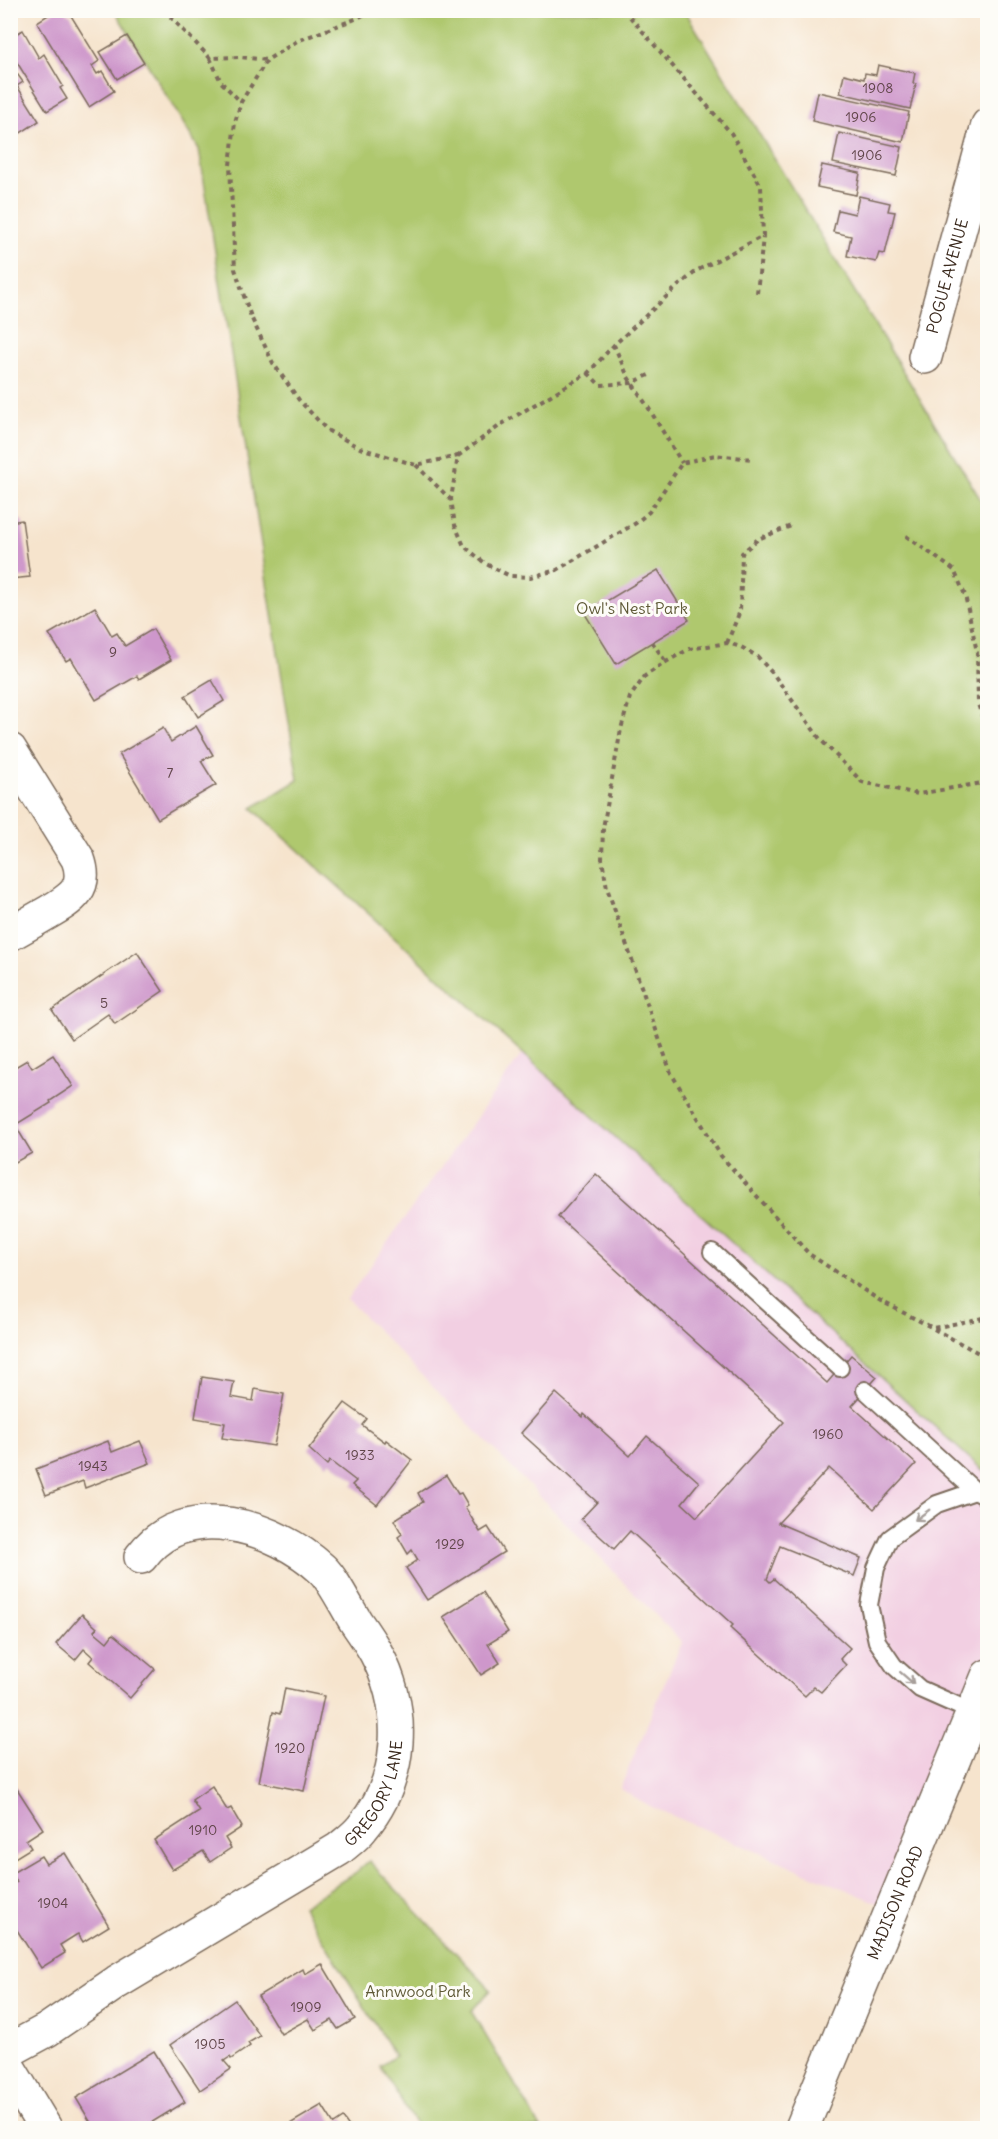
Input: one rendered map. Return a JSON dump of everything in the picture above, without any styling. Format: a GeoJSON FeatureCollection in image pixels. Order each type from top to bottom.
{"type":"FeatureCollection","features":[{"type":"Feature","properties":{"kind":"street","name":"POGUE AVENUE"},"geometry":{"type":"LineString","coordinates":[[925,357],[987,129]]}},
{"type":"Feature","properties":{"kind":"street"},"geometry":{"type":"LineString","coordinates":[[10,750],[82,868],[80,885],[71,899],[10,934]]}},
{"type":"Feature","properties":{"kind":"street","name":"GREGORY LANE"},"geometry":{"type":"LineString","coordinates":[[10,2050],[47,2030],[117,1982],[339,1849],[362,1829],[380,1804],[391,1776],[397,1746],[396,1716],[388,1686],[377,1655],[324,1570],[289,1544],[262,1532],[234,1524],[191,1523],[168,1532],[148,1547],[141,1557]]}},
{"type":"Feature","properties":{"kind":"street","name":"MADISON ROAD"},"geometry":{"type":"LineString","coordinates":[[802,2128],[987,1676]]}},
{"type":"Feature","properties":{"kind":"street"},"geometry":{"type":"LineString","coordinates":[[10,2070],[45,2128]]}},
{"type":"Feature","properties":{"kind":"lane"},"geometry":{"type":"LineString","coordinates":[[712,1252],[840,1368]]}},
{"type":"Feature","properties":{"kind":"lane"},"geometry":{"type":"LineString","coordinates":[[865,1390],[981,1495]]}},
{"type":"Feature","properties":{"kind":"lane"},"geometry":{"type":"LineString","coordinates":[[972,1712],[920,1689],[894,1666],[877,1641],[869,1605],[876,1568],[890,1538],[937,1504],[981,1495]]}},
{"type":"Feature","properties":{"kind":"path"},"geometry":{"type":"LineString","coordinates":[[164,10],[210,57],[221,82],[241,102]]}},
{"type":"Feature","properties":{"kind":"path"},"geometry":{"type":"LineString","coordinates":[[371,10],[358,18],[297,41],[267,60],[241,102],[235,122],[230,165],[235,269],[251,317],[273,363],[299,400],[327,430],[360,448],[416,465],[451,499]]}},
{"type":"Feature","properties":{"kind":"path"},"geometry":{"type":"LineString","coordinates":[[624,10],[731,133],[761,186],[763,236],[757,292]]}},
{"type":"Feature","properties":{"kind":"path"},"geometry":{"type":"LineString","coordinates":[[210,57],[267,60]]}},
{"type":"Feature","properties":{"kind":"path"},"geometry":{"type":"LineString","coordinates":[[416,465],[458,456],[501,424],[588,373],[614,345],[698,270],[763,236]]}},
{"type":"Feature","properties":{"kind":"path"},"geometry":{"type":"LineString","coordinates":[[614,345],[632,383],[682,463]]}},
{"type":"Feature","properties":{"kind":"path"},"geometry":{"type":"LineString","coordinates":[[588,373],[600,385],[632,383],[649,375]]}},
{"type":"Feature","properties":{"kind":"path"},"geometry":{"type":"LineString","coordinates":[[458,456],[451,499],[455,525],[464,546],[486,564],[510,576],[530,577],[557,570],[636,523],[650,512],[682,463],[715,455],[752,459]]}},
{"type":"Feature","properties":{"kind":"path"},"geometry":{"type":"LineString","coordinates":[[727,643],[740,611],[742,553],[758,539],[791,526]]}},
{"type":"Feature","properties":{"kind":"path"},"geometry":{"type":"LineString","coordinates":[[906,536],[954,570],[965,595],[977,652],[978,704],[987,735]]}},
{"type":"Feature","properties":{"kind":"path"},"geometry":{"type":"LineString","coordinates":[[652,642],[666,662]]}},
{"type":"Feature","properties":{"kind":"path"},"geometry":{"type":"LineString","coordinates":[[987,782],[918,794],[862,782],[820,739],[774,675],[757,656],[741,647],[727,643],[689,649],[645,676],[630,697],[621,729],[603,828],[602,859],[606,888],[671,1073],[721,1156],[809,1254],[879,1300],[987,1358]]}},
{"type":"Feature","properties":{"kind":"path"},"geometry":{"type":"LineString","coordinates":[[933,1328],[987,1317]]}},
{"type":"Feature","properties":{"kind":"shaded area"},"geometry":{"type":"Polygon","coordinates":[[[522,1054],[573,1082],[987,1472],[987,1676],[892,1909],[652,1807],[620,1789],[682,1642],[347,1299],[522,1054]]]}},
{"type":"Feature","properties":{"kind":"green space","name":"Owl's Nest Park"},"geometry":{"type":"Polygon","coordinates":[[[115,11],[685,11],[987,510],[987,1474],[252,808],[298,780],[199,149],[115,11]]]}},
{"type":"Feature","properties":{"kind":"green space","name":"Annwood Park"},"geometry":{"type":"Polygon","coordinates":[[[369,1861],[491,1990],[471,2011],[541,2128],[418,2128],[380,2066],[395,2056],[302,1906],[355,1873],[369,1861]]]}},
{"type":"Feature","properties":{"kind":"building"},"geometry":{"type":"Polygon","coordinates":[[[56,10],[65,10],[70,14],[99,61],[92,66],[97,74],[102,71],[114,91],[89,107],[37,22],[56,10]]]}},
{"type":"Feature","properties":{"kind":"building"},"geometry":{"type":"Polygon","coordinates":[[[895,10],[931,10],[929,18],[895,10]]]}},
{"type":"Feature","properties":{"kind":"building"},"geometry":{"type":"Polygon","coordinates":[[[23,30],[39,58],[44,54],[63,86],[60,88],[67,99],[47,111],[10,51],[10,37],[23,30]]]}},
{"type":"Feature","properties":{"kind":"building"},"geometry":{"type":"Polygon","coordinates":[[[127,36],[144,63],[117,79],[100,52],[127,36]]]}},
{"type":"Feature","properties":{"kind":"building"},"geometry":{"type":"Polygon","coordinates":[[[10,64],[23,82],[17,86],[39,121],[19,134],[10,119],[10,64]]]}},
{"type":"Feature","properties":{"kind":"building"},"geometry":{"type":"Polygon","coordinates":[[[878,65],[915,73],[913,83],[916,84],[910,109],[840,93],[844,74],[864,79],[865,73],[876,75],[878,65]]]}},
{"type":"Feature","properties":{"kind":"building"},"geometry":{"type":"Polygon","coordinates":[[[818,92],[909,112],[903,142],[812,121],[818,92]]]}},
{"type":"Feature","properties":{"kind":"building"},"geometry":{"type":"Polygon","coordinates":[[[839,133],[902,147],[896,176],[833,163],[839,133]]]}},
{"type":"Feature","properties":{"kind":"building"},"geometry":{"type":"Polygon","coordinates":[[[822,165],[860,173],[856,195],[817,187],[822,165]]]}},
{"type":"Feature","properties":{"kind":"building"},"geometry":{"type":"Polygon","coordinates":[[[859,196],[890,203],[888,211],[895,212],[885,254],[879,253],[876,262],[847,256],[851,236],[833,232],[838,210],[855,214],[859,196]]]}},
{"type":"Feature","properties":{"kind":"building"},"geometry":{"type":"Polygon","coordinates":[[[22,520],[30,577],[10,579],[10,522],[22,520]]]}},
{"type":"Feature","properties":{"kind":"building"},"geometry":{"type":"Polygon","coordinates":[[[658,570],[689,620],[616,664],[585,614],[658,570]]]}},
{"type":"Feature","properties":{"kind":"building"},"geometry":{"type":"Polygon","coordinates":[[[95,607],[112,636],[117,633],[125,646],[153,629],[171,660],[139,679],[137,676],[96,700],[71,658],[66,661],[49,634],[95,607]]]}},
{"type":"Feature","properties":{"kind":"building"},"geometry":{"type":"Polygon","coordinates":[[[212,680],[224,701],[198,717],[185,696],[212,680]]]}},
{"type":"Feature","properties":{"kind":"building"},"geometry":{"type":"Polygon","coordinates":[[[196,726],[213,755],[201,761],[216,785],[158,819],[119,754],[163,728],[171,742],[196,726]]]}},
{"type":"Feature","properties":{"kind":"building"},"geometry":{"type":"Polygon","coordinates":[[[137,952],[163,991],[115,1024],[108,1014],[72,1039],[52,1010],[137,952]]]}},
{"type":"Feature","properties":{"kind":"building"},"geometry":{"type":"Polygon","coordinates":[[[53,1055],[73,1086],[50,1101],[51,1103],[15,1125],[32,1153],[10,1165],[10,1070],[27,1060],[32,1068],[53,1055]]]}},
{"type":"Feature","properties":{"kind":"building"},"geometry":{"type":"Polygon","coordinates":[[[596,1174],[827,1383],[851,1355],[877,1377],[852,1406],[916,1464],[874,1509],[829,1468],[778,1523],[861,1558],[854,1576],[780,1546],[767,1579],[770,1582],[774,1579],[850,1648],[840,1659],[846,1665],[821,1692],[814,1687],[805,1696],[730,1628],[733,1625],[630,1531],[614,1549],[581,1519],[597,1502],[521,1433],[556,1393],[583,1417],[584,1414],[630,1456],[647,1436],[699,1482],[682,1503],[697,1517],[784,1422],[558,1217],[596,1174]]]}},
{"type":"Feature","properties":{"kind":"building"},"geometry":{"type":"Polygon","coordinates":[[[202,1377],[234,1382],[231,1397],[253,1401],[255,1389],[284,1394],[274,1446],[222,1438],[225,1423],[195,1418],[202,1377]]]}},
{"type":"Feature","properties":{"kind":"building"},"geometry":{"type":"Polygon","coordinates":[[[345,1403],[367,1419],[362,1425],[412,1460],[377,1505],[352,1485],[356,1481],[330,1461],[327,1465],[309,1449],[345,1403]]]}},
{"type":"Feature","properties":{"kind":"building"},"geometry":{"type":"Polygon","coordinates":[[[108,1441],[112,1452],[140,1441],[150,1463],[85,1488],[83,1481],[46,1495],[36,1469],[108,1441]]]}},
{"type":"Feature","properties":{"kind":"building"},"geometry":{"type":"Polygon","coordinates":[[[446,1475],[458,1494],[461,1493],[468,1505],[465,1507],[480,1532],[488,1527],[504,1552],[427,1600],[406,1568],[418,1560],[412,1550],[408,1554],[398,1537],[402,1534],[394,1520],[423,1502],[418,1493],[446,1475]]]}},
{"type":"Feature","properties":{"kind":"building"},"geometry":{"type":"Polygon","coordinates":[[[483,1592],[508,1632],[488,1644],[500,1663],[481,1675],[443,1617],[483,1592]]]}},
{"type":"Feature","properties":{"kind":"building"},"geometry":{"type":"Polygon","coordinates":[[[82,1614],[97,1628],[94,1631],[107,1642],[113,1634],[155,1669],[130,1698],[89,1662],[93,1657],[84,1649],[75,1660],[56,1644],[82,1614]]]}},
{"type":"Feature","properties":{"kind":"building"},"geometry":{"type":"Polygon","coordinates":[[[285,1688],[324,1696],[304,1791],[259,1782],[273,1712],[280,1714],[285,1688]]]}},
{"type":"Feature","properties":{"kind":"building"},"geometry":{"type":"Polygon","coordinates":[[[12,1781],[43,1829],[26,1840],[31,1848],[10,1861],[10,1782],[12,1781]]]}},
{"type":"Feature","properties":{"kind":"building"},"geometry":{"type":"Polygon","coordinates":[[[212,1786],[227,1810],[231,1808],[242,1827],[225,1838],[231,1848],[210,1862],[203,1851],[172,1870],[154,1840],[199,1811],[192,1800],[212,1786]]]}},
{"type":"Feature","properties":{"kind":"building"},"geometry":{"type":"Polygon","coordinates":[[[65,1853],[109,1926],[83,1942],[78,1934],[76,1935],[60,1945],[65,1953],[41,1968],[10,1919],[10,1886],[17,1882],[12,1873],[41,1856],[46,1864],[65,1853]]]}},
{"type":"Feature","properties":{"kind":"building"},"geometry":{"type":"Polygon","coordinates":[[[322,1964],[355,2019],[338,2029],[332,2020],[315,2030],[308,2019],[281,2034],[258,1996],[303,1969],[305,1974],[322,1964]]]}},
{"type":"Feature","properties":{"kind":"building"},"geometry":{"type":"Polygon","coordinates":[[[235,2000],[260,2036],[248,2043],[250,2046],[224,2061],[231,2069],[200,2090],[170,2045],[235,2000]]]}},
{"type":"Feature","properties":{"kind":"building"},"geometry":{"type":"Polygon","coordinates":[[[154,2051],[185,2102],[149,2124],[152,2128],[94,2128],[76,2098],[154,2051]]]}},
{"type":"Feature","properties":{"kind":"building"},"geometry":{"type":"Polygon","coordinates":[[[322,2105],[334,2124],[343,2118],[350,2128],[283,2128],[322,2105]]]}}]}
